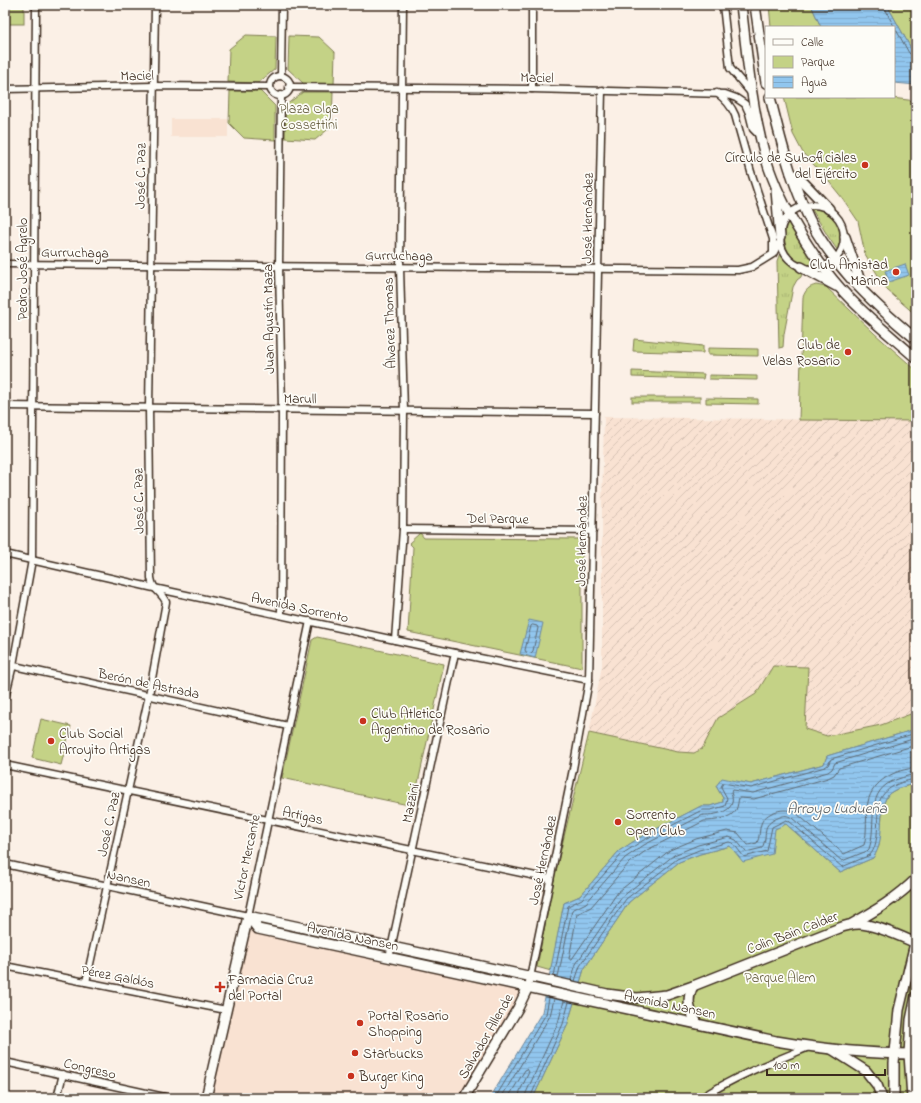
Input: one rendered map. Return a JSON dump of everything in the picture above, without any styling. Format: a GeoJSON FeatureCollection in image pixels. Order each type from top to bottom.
{"type":"FeatureCollection","features":[{"type":"Feature","properties":{"kind":"street","name":"Pedro José Agrelo"},"geometry":{"type":"LineString","coordinates":[[5,698],[13,665],[32,560],[36,5]]}},
{"type":"Feature","properties":{"kind":"street","name":"José C. Paz"},"geometry":{"type":"LineString","coordinates":[[86,982],[149,695],[166,602],[163,595],[154,588],[151,578],[149,408],[155,5]]}},
{"type":"Feature","properties":{"kind":"street"},"geometry":{"type":"LineString","coordinates":[[281,76],[282,5]]}},
{"type":"Feature","properties":{"kind":"street","name":"Álvarez Thomas"},"geometry":{"type":"LineString","coordinates":[[395,640],[403,529],[404,411],[400,267],[403,5]]}},
{"type":"Feature","properties":{"kind":"street"},"geometry":{"type":"LineString","coordinates":[[532,5],[532,89]]}},
{"type":"Feature","properties":{"kind":"street"},"geometry":{"type":"LineString","coordinates":[[723,5],[730,68],[752,94]]}},
{"type":"Feature","properties":{"kind":"street"},"geometry":{"type":"LineString","coordinates":[[741,5],[752,94],[764,152],[775,183],[790,214],[806,241],[839,288],[859,308],[916,358]]}},
{"type":"Feature","properties":{"kind":"street"},"geometry":{"type":"LineString","coordinates":[[755,5],[765,76]]}},
{"type":"Feature","properties":{"kind":"street"},"geometry":{"type":"LineString","coordinates":[[278,76],[281,76],[288,81],[289,87],[285,94],[281,95],[274,93],[270,87],[272,80],[278,76]]}},
{"type":"Feature","properties":{"kind":"street","name":"Maciel"},"geometry":{"type":"LineString","coordinates":[[5,89],[154,86],[270,87]]}},
{"type":"Feature","properties":{"kind":"street","name":"Maciel"},"geometry":{"type":"LineString","coordinates":[[289,87],[532,89],[717,93],[736,98],[745,104],[753,129],[761,137]]}},
{"type":"Feature","properties":{"kind":"street","name":"José Hernández"},"geometry":{"type":"LineString","coordinates":[[528,987],[590,680],[602,90]]}},
{"type":"Feature","properties":{"kind":"street"},"geometry":{"type":"LineString","coordinates":[[717,93],[732,106],[751,172],[783,250],[793,263],[839,288]]}},
{"type":"Feature","properties":{"kind":"street","name":"Juan Agustín Maza"},"geometry":{"type":"LineString","coordinates":[[281,95],[278,266],[282,410],[281,615]]}},
{"type":"Feature","properties":{"kind":"street"},"geometry":{"type":"LineString","coordinates":[[770,98],[784,153],[791,173],[803,206],[818,234],[836,260],[864,292],[883,312],[916,339]]}},
{"type":"Feature","properties":{"kind":"street"},"geometry":{"type":"LineString","coordinates":[[791,173],[804,182],[839,218],[843,225],[845,237],[864,292]]}},
{"type":"Feature","properties":{"kind":"street"},"geometry":{"type":"LineString","coordinates":[[775,183],[778,240]]}},
{"type":"Feature","properties":{"kind":"street"},"geometry":{"type":"LineString","coordinates":[[790,214],[803,206],[812,204],[821,205],[829,209]]}},
{"type":"Feature","properties":{"kind":"street","name":"Gurruchaga"},"geometry":{"type":"LineString","coordinates":[[5,264],[738,270],[752,268],[773,254],[782,224],[790,214]]}},
{"type":"Feature","properties":{"kind":"street"},"geometry":{"type":"LineString","coordinates":[[801,267],[810,269],[824,267],[836,260],[842,249],[845,237]]}},
{"type":"Feature","properties":{"kind":"street","name":"Marull"},"geometry":{"type":"LineString","coordinates":[[5,406],[595,413]]}},
{"type":"Feature","properties":{"kind":"street","name":"Del Parque"},"geometry":{"type":"LineString","coordinates":[[403,529],[593,532]]}},
{"type":"Feature","properties":{"kind":"street","name":"Avenida Sorrento"},"geometry":{"type":"LineString","coordinates":[[5,554],[455,653],[590,680]]}},
{"type":"Feature","properties":{"kind":"street","name":"Víctor Mercante"},"geometry":{"type":"LineString","coordinates":[[206,1098],[248,916],[310,621]]}},
{"type":"Feature","properties":{"kind":"street","name":"Mazzini"},"geometry":{"type":"LineString","coordinates":[[389,958],[455,653]]}},
{"type":"Feature","properties":{"kind":"street","name":"Berón de Astrada"},"geometry":{"type":"LineString","coordinates":[[5,664],[288,726]]}},
{"type":"Feature","properties":{"kind":"street","name":"Artigas"},"geometry":{"type":"LineString","coordinates":[[5,765],[550,880]]}},
{"type":"Feature","properties":{"kind":"street","name":"Nansen"},"geometry":{"type":"LineString","coordinates":[[5,864],[248,916]]}},
{"type":"Feature","properties":{"kind":"street"},"geometry":{"type":"LineString","coordinates":[[851,925],[886,904],[905,890],[916,879]]}},
{"type":"Feature","properties":{"kind":"street","name":"Avenida Nansen"},"geometry":{"type":"LineString","coordinates":[[248,916],[607,994],[638,998],[667,995],[703,982]]}},
{"type":"Feature","properties":{"kind":"street","name":"Avenida Nansen"},"geometry":{"type":"LineString","coordinates":[[248,916],[258,929],[696,1023],[776,1042],[883,1054],[912,1054]]}},
{"type":"Feature","properties":{"kind":"street","name":"Colin Bain Calder"},"geometry":{"type":"LineString","coordinates":[[703,982],[837,929],[851,925],[860,924],[870,926],[916,942]]}},
{"type":"Feature","properties":{"kind":"street"},"geometry":{"type":"LineString","coordinates":[[894,1098],[894,1053],[899,1010],[916,942]]}},
{"type":"Feature","properties":{"kind":"street","name":"Pérez Galdós"},"geometry":{"type":"LineString","coordinates":[[5,966],[226,1010]]}},
{"type":"Feature","properties":{"kind":"street"},"geometry":{"type":"LineString","coordinates":[[693,986],[689,994],[688,1004],[690,1013],[696,1023]]}},
{"type":"Feature","properties":{"kind":"street","name":"Salvador Allende"},"geometry":{"type":"LineString","coordinates":[[464,1098],[514,1015],[528,987]]}},
{"type":"Feature","properties":{"kind":"street"},"geometry":{"type":"LineString","coordinates":[[912,1098],[911,1020],[916,996]]}},
{"type":"Feature","properties":{"kind":"street"},"geometry":{"type":"LineString","coordinates":[[701,1098],[719,1086],[739,1076],[810,1047]]}},
{"type":"Feature","properties":{"kind":"street"},"geometry":{"type":"LineString","coordinates":[[832,1049],[866,1071],[876,1085],[882,1098]]}},
{"type":"Feature","properties":{"kind":"street","name":"Congreso"},"geometry":{"type":"LineString","coordinates":[[5,1062],[169,1098]]}},
{"type":"Feature","properties":{"kind":"street"},"geometry":{"type":"LineString","coordinates":[[57,1098],[62,1074]]}},
{"type":"Feature","properties":{"kind":"shaded area"},"geometry":{"type":"Polygon","coordinates":[[[171,119],[228,119],[228,137],[171,137],[171,119]]]}},
{"type":"Feature","properties":{"kind":"shaded area"},"geometry":{"type":"Polygon","coordinates":[[[604,417],[916,421],[916,712],[881,725],[828,736],[805,729],[808,667],[773,666],[756,694],[718,718],[702,749],[694,753],[678,752],[589,733],[602,666],[602,508],[604,417]]]}},
{"type":"Feature","properties":{"kind":"shaded area","name":"Portal Rosario Shopping"},"geometry":{"type":"Polygon","coordinates":[[[248,916],[258,929],[528,987],[464,1098],[206,1098],[248,916]]]}},
{"type":"Feature","properties":{"kind":"green space"},"geometry":{"type":"Polygon","coordinates":[[[5,5],[24,5],[24,24],[5,24],[5,5]]]}},
{"type":"Feature","properties":{"kind":"green space"},"geometry":{"type":"Polygon","coordinates":[[[769,5],[811,5],[821,26],[771,26],[769,5]]]}},
{"type":"Feature","properties":{"kind":"green space"},"geometry":{"type":"Polygon","coordinates":[[[887,5],[916,5],[916,51],[913,52],[887,5]]]}},
{"type":"Feature","properties":{"kind":"green space","name":"Plaza Olga Cossettini"},"geometry":{"type":"Polygon","coordinates":[[[246,35],[276,36],[275,69],[258,83],[228,82],[229,49],[246,35]]]}},
{"type":"Feature","properties":{"kind":"green space","name":"Plaza Olga Cossettini"},"geometry":{"type":"Polygon","coordinates":[[[289,36],[319,37],[335,52],[334,85],[304,84],[288,69],[289,36]]]}},
{"type":"Feature","properties":{"kind":"green space","name":"Plaza Olga Cossettini"},"geometry":{"type":"Polygon","coordinates":[[[230,91],[260,91],[275,106],[275,140],[244,138],[229,123],[230,91]]]}},
{"type":"Feature","properties":{"kind":"green space","name":"Plaza Olga Cossettini"},"geometry":{"type":"Polygon","coordinates":[[[303,92],[333,92],[332,126],[315,140],[285,138],[286,105],[303,92]]]}},
{"type":"Feature","properties":{"kind":"green space","name":"Círculo de Suboficiales del Ejército"},"geometry":{"type":"Polygon","coordinates":[[[784,98],[892,98],[916,101],[916,315],[887,290],[865,254],[858,221],[843,199],[803,153],[793,134],[784,98]]]}},
{"type":"Feature","properties":{"kind":"green space"},"geometry":{"type":"Polygon","coordinates":[[[813,207],[829,212],[838,222],[841,235],[838,251],[811,208],[813,207]]]}},
{"type":"Feature","properties":{"kind":"green space"},"geometry":{"type":"Polygon","coordinates":[[[789,219],[818,266],[800,262],[788,252],[785,236],[789,219]]]}},
{"type":"Feature","properties":{"kind":"green space"},"geometry":{"type":"Polygon","coordinates":[[[780,253],[792,267],[802,272],[801,277],[797,280],[793,287],[783,347],[779,348],[777,261],[780,253]]]}},
{"type":"Feature","properties":{"kind":"green space","name":"Club de Velas Rosario"},"geometry":{"type":"Polygon","coordinates":[[[816,285],[826,287],[874,333],[916,370],[916,421],[799,420],[803,297],[808,289],[816,285]]]}},
{"type":"Feature","properties":{"kind":"green space"},"geometry":{"type":"Polygon","coordinates":[[[634,339],[703,346],[703,353],[633,351],[634,339]]]}},
{"type":"Feature","properties":{"kind":"green space"},"geometry":{"type":"Polygon","coordinates":[[[708,348],[758,349],[758,356],[708,355],[708,348]]]}},
{"type":"Feature","properties":{"kind":"green space"},"geometry":{"type":"Polygon","coordinates":[[[632,371],[704,374],[703,379],[632,377],[632,371]]]}},
{"type":"Feature","properties":{"kind":"green space"},"geometry":{"type":"Polygon","coordinates":[[[709,375],[757,376],[757,380],[709,379],[709,375]]]}},
{"type":"Feature","properties":{"kind":"green space"},"geometry":{"type":"Polygon","coordinates":[[[632,397],[700,397],[700,402],[632,402],[632,397]]]}},
{"type":"Feature","properties":{"kind":"green space"},"geometry":{"type":"Polygon","coordinates":[[[706,398],[758,399],[758,404],[706,403],[706,398]]]}},
{"type":"Feature","properties":{"kind":"green space"},"geometry":{"type":"Polygon","coordinates":[[[420,533],[424,538],[582,539],[582,668],[408,632],[413,547],[409,543],[420,533]]]}},
{"type":"Feature","properties":{"kind":"green space","name":"Club Atletico Argentino de Rosario"},"geometry":{"type":"Polygon","coordinates":[[[317,637],[444,664],[413,806],[282,778],[312,640],[317,637]]]}},
{"type":"Feature","properties":{"kind":"green space","name":"Sorrento Open Club"},"geometry":{"type":"Polygon","coordinates":[[[773,666],[808,667],[805,729],[827,736],[881,725],[916,712],[916,729],[827,756],[824,764],[751,784],[722,779],[716,786],[723,798],[723,802],[710,806],[701,806],[639,838],[619,851],[580,896],[564,903],[551,971],[537,967],[555,874],[589,733],[678,752],[694,753],[702,749],[718,718],[756,694],[773,666]]]}},
{"type":"Feature","properties":{"kind":"green space","name":"Club Social Arroyito Artigas"},"geometry":{"type":"Polygon","coordinates":[[[41,719],[71,726],[61,765],[32,758],[41,719]]]}},
{"type":"Feature","properties":{"kind":"green space","name":"Parque Alem"},"geometry":{"type":"Polygon","coordinates":[[[916,783],[916,1098],[533,1098],[567,1026],[584,969],[629,902],[679,862],[700,854],[730,846],[786,824],[840,872],[873,858],[879,846],[883,805],[888,794],[897,789],[916,783]]]}},
{"type":"Feature","properties":{"kind":"water"},"geometry":{"type":"Polygon","coordinates":[[[811,5],[887,5],[913,52],[916,51],[916,85],[895,83],[895,26],[821,26],[811,5]]]}},
{"type":"Feature","properties":{"kind":"water"},"geometry":{"type":"Polygon","coordinates":[[[905,264],[909,275],[889,282],[885,271],[905,264]]]}},
{"type":"Feature","properties":{"kind":"water"},"geometry":{"type":"Polygon","coordinates":[[[529,620],[543,623],[535,658],[520,654],[529,620]]]}},
{"type":"Feature","properties":{"kind":"water","name":"Arroyo Ludueña"},"geometry":{"type":"Polygon","coordinates":[[[916,729],[916,783],[897,789],[888,795],[884,801],[880,842],[873,858],[840,872],[786,824],[775,829],[772,854],[743,862],[730,846],[700,854],[679,862],[629,902],[584,969],[567,1026],[533,1098],[490,1098],[542,1012],[564,903],[580,896],[619,851],[639,838],[701,806],[710,806],[723,802],[723,798],[716,786],[722,778],[751,784],[824,764],[827,756],[916,729]]]}},
{"type":"Feature","properties":{"kind":"place","name":"Círculo de Suboficiales del Ejército"},"geometry":{"type":"Point","coordinates":[865,165]}},
{"type":"Feature","properties":{"kind":"place","name":"Club Amistad Marina"},"geometry":{"type":"Point","coordinates":[896,272]}},
{"type":"Feature","properties":{"kind":"place","name":"Club de Velas Rosario"},"geometry":{"type":"Point","coordinates":[848,352]}},
{"type":"Feature","properties":{"kind":"place","name":"Club Atletico Argentino de Rosario"},"geometry":{"type":"Point","coordinates":[363,721]}},
{"type":"Feature","properties":{"kind":"place","name":"Club Social Arroyito Artigas"},"geometry":{"type":"Point","coordinates":[51,741]}},
{"type":"Feature","properties":{"kind":"place","name":"Sorrento Open Club"},"geometry":{"type":"Point","coordinates":[618,822]}},
{"type":"Feature","properties":{"kind":"place","name":"Farmacia Cruz del Portal"},"geometry":{"type":"Point","coordinates":[220,987]}},
{"type":"Feature","properties":{"kind":"place","name":"Portal Rosario Shopping"},"geometry":{"type":"Point","coordinates":[360,1023]}},
{"type":"Feature","properties":{"kind":"place","name":"Starbucks"},"geometry":{"type":"Point","coordinates":[355,1053]}},
{"type":"Feature","properties":{"kind":"place","name":"Burger King"},"geometry":{"type":"Point","coordinates":[351,1076]}}]}
